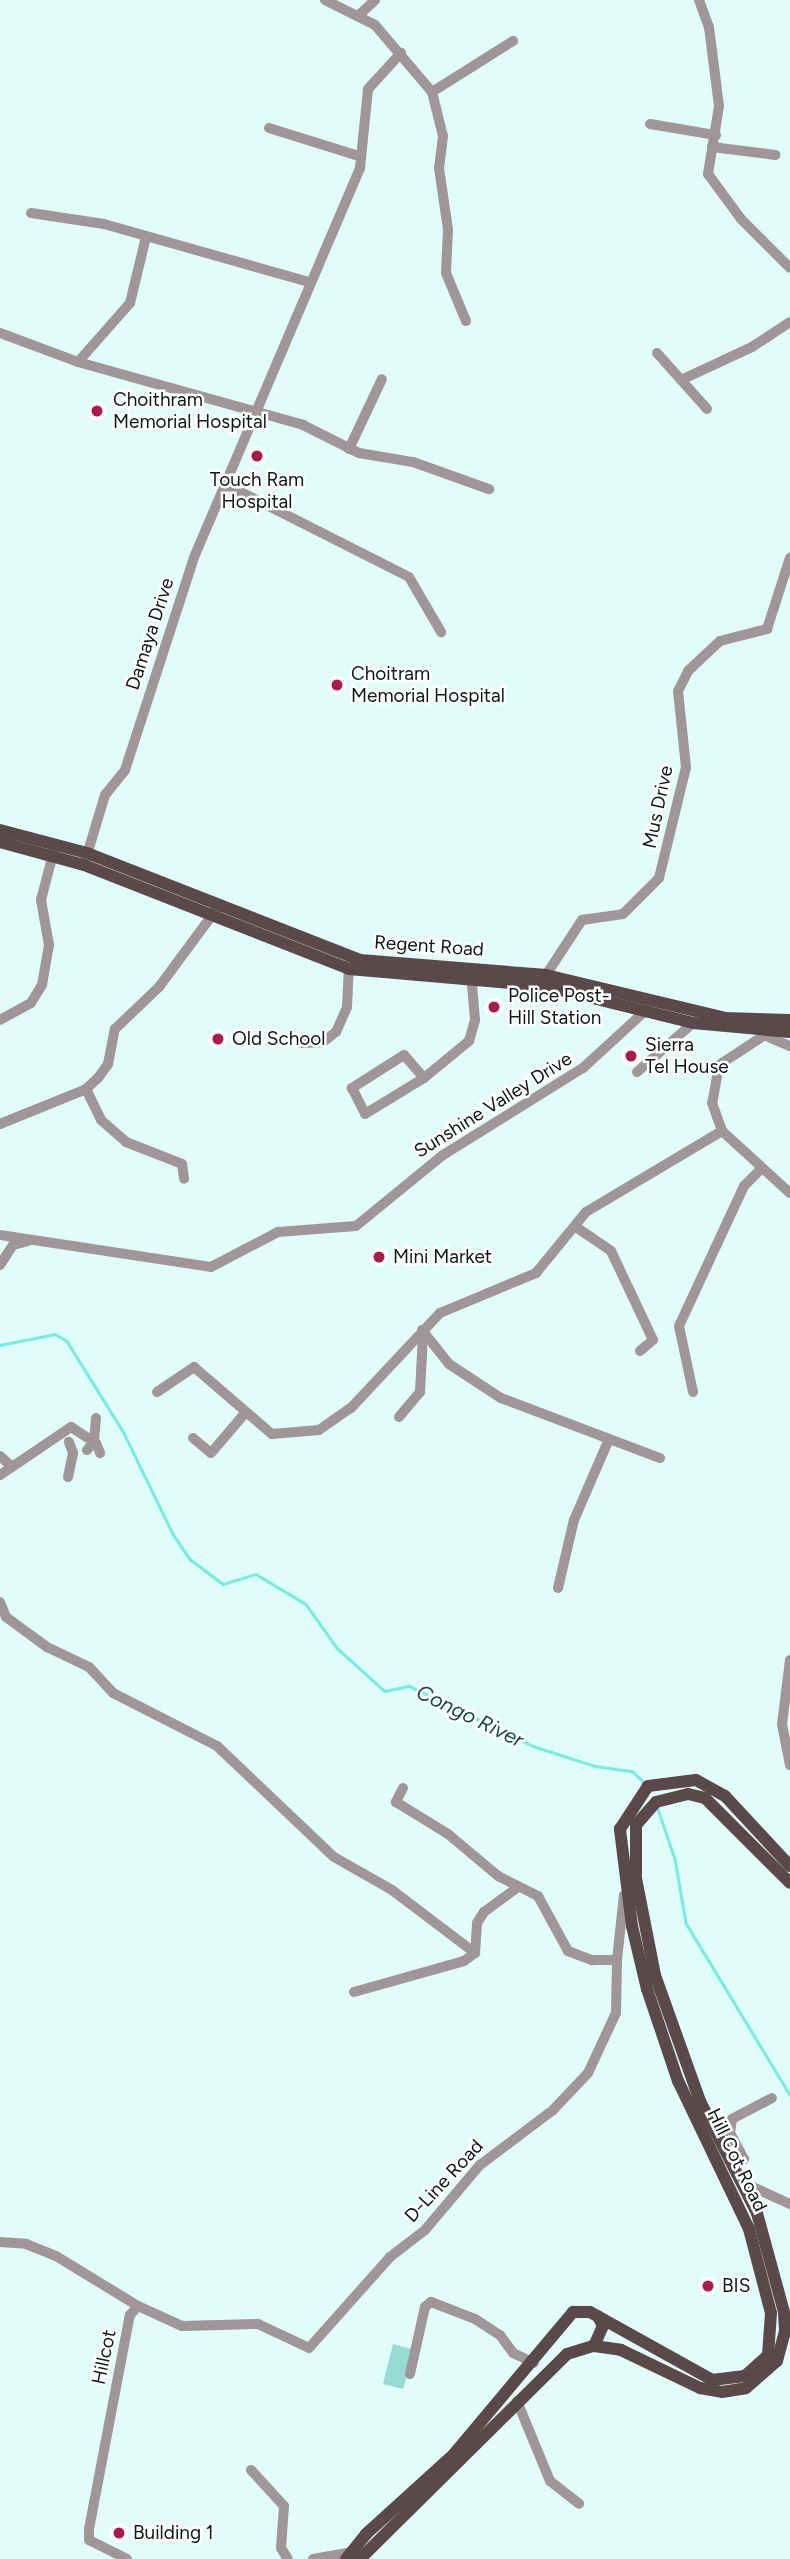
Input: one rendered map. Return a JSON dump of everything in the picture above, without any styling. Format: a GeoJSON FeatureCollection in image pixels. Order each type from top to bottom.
{"type":"FeatureCollection","features":[{"type":"Feature","properties":{"kind":"main road","name":"Regent Road"},"geometry":{"type":"LineString","coordinates":[[0,830],[86,859],[349,963],[471,975],[551,987],[693,1023],[769,1035],[790,1032]]}},
{"type":"Feature","properties":{"kind":"main road","name":"Regent Road"},"geometry":{"type":"LineString","coordinates":[[0,842],[55,848]]}},
{"type":"Feature","properties":{"kind":"main road","name":"Regent Road"},"geometry":{"type":"LineString","coordinates":[[471,975],[546,975],[724,1018],[785,1020]]}},
{"type":"Feature","properties":{"kind":"main road","name":"Hill Cot Road"},"geometry":{"type":"LineString","coordinates":[[598,2316],[712,2380],[745,2376],[771,2344],[771,2313],[749,2229],[678,2081],[647,1989],[625,1888],[620,1829],[626,1813],[648,1786],[679,1778],[696,1780],[725,1796],[790,1866]]}},
{"type":"Feature","properties":{"kind":"main road","name":"Hill Cot Road"},"geometry":{"type":"LineString","coordinates":[[588,2347],[621,2350],[700,2388],[723,2392],[746,2388],[771,2371],[782,2349],[784,2312],[744,2183],[692,2082],[655,1975],[636,1878],[636,1825],[656,1802],[688,1794],[705,1798],[790,1883]]}},
{"type":"Feature","properties":{"kind":"main road"},"geometry":{"type":"LineString","coordinates":[[583,2310],[598,2316],[603,2326],[588,2347],[554,2361],[447,2478],[353,2557],[453,2455],[534,2363],[567,2320],[583,2310]]}},
{"type":"Feature","properties":{"kind":"main road"},"geometry":{"type":"LineString","coordinates":[[567,2320],[566,2336],[588,2347]]}},
{"type":"Feature","properties":{"kind":"street"},"geometry":{"type":"LineString","coordinates":[[325,0],[359,15],[401,53],[432,92],[443,136],[439,168],[447,230],[446,273],[466,321]]}},
{"type":"Feature","properties":{"kind":"street"},"geometry":{"type":"LineString","coordinates":[[359,15],[375,0]]}},
{"type":"Feature","properties":{"kind":"street"},"geometry":{"type":"LineString","coordinates":[[699,0],[717,86],[716,135],[707,167],[717,187],[790,268]]}},
{"type":"Feature","properties":{"kind":"street"},"geometry":{"type":"LineString","coordinates":[[432,92],[513,41]]}},
{"type":"Feature","properties":{"kind":"street","name":"Damaya Drive"},"geometry":{"type":"LineString","coordinates":[[86,859],[105,795],[125,770],[195,555],[309,282],[360,168],[359,156],[368,89],[401,53]]}},
{"type":"Feature","properties":{"kind":"street"},"geometry":{"type":"LineString","coordinates":[[650,124],[716,135]]}},
{"type":"Feature","properties":{"kind":"street"},"geometry":{"type":"LineString","coordinates":[[268,128],[359,156]]}},
{"type":"Feature","properties":{"kind":"street"},"geometry":{"type":"LineString","coordinates":[[712,147],[775,155]]}},
{"type":"Feature","properties":{"kind":"street"},"geometry":{"type":"LineString","coordinates":[[31,213],[104,224],[309,282]]}},
{"type":"Feature","properties":{"kind":"street"},"geometry":{"type":"LineString","coordinates":[[78,362],[130,303],[146,237]]}},
{"type":"Feature","properties":{"kind":"street"},"geometry":{"type":"LineString","coordinates":[[681,380],[752,347],[790,322]]}},
{"type":"Feature","properties":{"kind":"street"},"geometry":{"type":"LineString","coordinates":[[0,333],[78,362],[303,425],[349,449],[413,462],[489,489]]}},
{"type":"Feature","properties":{"kind":"street"},"geometry":{"type":"LineString","coordinates":[[657,353],[707,409]]}},
{"type":"Feature","properties":{"kind":"street"},"geometry":{"type":"LineString","coordinates":[[349,449],[382,379]]}},
{"type":"Feature","properties":{"kind":"street"},"geometry":{"type":"LineString","coordinates":[[225,484],[409,577],[441,632]]}},
{"type":"Feature","properties":{"kind":"street","name":"Mus Drive"},"geometry":{"type":"LineString","coordinates":[[546,975],[582,920],[624,914],[659,878],[686,767],[677,704],[683,678],[720,641],[767,629],[790,558]]}},
{"type":"Feature","properties":{"kind":"street"},"geometry":{"type":"LineString","coordinates":[[0,1020],[31,1003],[43,985],[49,945],[41,900],[55,848]]}},
{"type":"Feature","properties":{"kind":"street"},"geometry":{"type":"LineString","coordinates":[[0,1124],[86,1089],[108,1064],[115,1030],[159,987],[215,911]]}},
{"type":"Feature","properties":{"kind":"street"},"geometry":{"type":"LineString","coordinates":[[300,1043],[323,1042],[336,1031],[347,1006],[349,963]]}},
{"type":"Feature","properties":{"kind":"street"},"geometry":{"type":"LineString","coordinates":[[424,1078],[404,1055],[352,1088],[365,1114],[424,1078],[474,1033],[471,975]]}},
{"type":"Feature","properties":{"kind":"street","name":"Sunshine Valley Drive"},"geometry":{"type":"LineString","coordinates":[[0,1235],[211,1267],[278,1232],[356,1226],[443,1155],[583,1068],[646,1010]]}},
{"type":"Feature","properties":{"kind":"street"},"geometry":{"type":"LineString","coordinates":[[785,1020],[769,1035],[731,1056],[713,1076],[712,1103],[723,1131],[790,1193]]}},
{"type":"Feature","properties":{"kind":"street"},"geometry":{"type":"LineString","coordinates":[[637,1072],[693,1023]]}},
{"type":"Feature","properties":{"kind":"street"},"geometry":{"type":"LineString","coordinates":[[769,1035],[790,1046]]}},
{"type":"Feature","properties":{"kind":"street"},"geometry":{"type":"LineString","coordinates":[[86,1089],[101,1120],[126,1142],[182,1164],[184,1179]]}},
{"type":"Feature","properties":{"kind":"street"},"geometry":{"type":"LineString","coordinates":[[156,1392],[194,1367],[244,1413],[272,1434],[319,1430],[351,1408],[423,1332],[454,1304],[536,1273],[603,1200],[723,1131]]}},
{"type":"Feature","properties":{"kind":"street"},"geometry":{"type":"LineString","coordinates":[[693,1392],[682,1317],[744,1186],[762,1168]]}},
{"type":"Feature","properties":{"kind":"street"},"geometry":{"type":"LineString","coordinates":[[576,1227],[611,1251],[653,1340],[640,1351]]}},
{"type":"Feature","properties":{"kind":"street"},"geometry":{"type":"LineString","coordinates":[[0,1265],[12,1245],[32,1240]]}},
{"type":"Feature","properties":{"kind":"street"},"geometry":{"type":"LineString","coordinates":[[399,1417],[420,1392],[423,1332]]}},
{"type":"Feature","properties":{"kind":"street"},"geometry":{"type":"LineString","coordinates":[[423,1332],[449,1364],[501,1398],[660,1458]]}},
{"type":"Feature","properties":{"kind":"street"},"geometry":{"type":"LineString","coordinates":[[193,1438],[211,1453],[244,1413]]}},
{"type":"Feature","properties":{"kind":"street"},"geometry":{"type":"LineString","coordinates":[[69,1442],[70,1474],[94,1441],[96,1418]]}},
{"type":"Feature","properties":{"kind":"street"},"geometry":{"type":"LineString","coordinates":[[0,1475],[9,1464],[71,1427],[96,1443],[100,1453]]}},
{"type":"Feature","properties":{"kind":"street"},"geometry":{"type":"LineString","coordinates":[[558,1588],[574,1520],[609,1439]]}},
{"type":"Feature","properties":{"kind":"street"},"geometry":{"type":"LineString","coordinates":[[0,1456],[9,1464]]}},
{"type":"Feature","properties":{"kind":"street"},"geometry":{"type":"LineString","coordinates":[[0,1602],[6,1617],[47,1647],[89,1667],[113,1692],[217,1746],[334,1857],[392,1890],[475,1954]]}},
{"type":"Feature","properties":{"kind":"street"},"geometry":{"type":"LineString","coordinates":[[790,1660],[782,1724],[790,1765]]}},
{"type":"Feature","properties":{"kind":"street"},"geometry":{"type":"LineString","coordinates":[[403,1788],[396,1802],[518,1887],[538,1896],[568,1951],[592,1960],[617,1960]]}},
{"type":"Feature","properties":{"kind":"street"},"geometry":{"type":"LineString","coordinates":[[475,1954],[477,1923],[484,1912],[518,1887]]}},
{"type":"Feature","properties":{"kind":"street","name":"D-Line Road"},"geometry":{"type":"LineString","coordinates":[[138,2306],[182,2326],[258,2324],[309,2348],[390,2257],[425,2230],[480,2165],[553,2110],[588,2073],[615,2013],[617,1960],[625,1888]]}},
{"type":"Feature","properties":{"kind":"street"},"geometry":{"type":"LineString","coordinates":[[354,1992],[438,1972],[475,1954]]}},
{"type":"Feature","properties":{"kind":"street"},"geometry":{"type":"LineString","coordinates":[[735,2168],[744,2159],[730,2133],[732,2119],[772,2098]]}},
{"type":"Feature","properties":{"kind":"street"},"geometry":{"type":"LineString","coordinates":[[744,2183],[790,2204]]}},
{"type":"Feature","properties":{"kind":"street"},"geometry":{"type":"LineString","coordinates":[[0,2242],[26,2244],[56,2256],[138,2306]]}},
{"type":"Feature","properties":{"kind":"street"},"geometry":{"type":"LineString","coordinates":[[410,2374],[425,2306],[431,2302],[475,2319],[500,2335],[513,2353],[534,2363]]}},
{"type":"Feature","properties":{"kind":"street","name":"Hillcot"},"geometry":{"type":"LineString","coordinates":[[128,2559],[89,2540],[89,2529],[130,2315],[138,2306]]}},
{"type":"Feature","properties":{"kind":"street"},"geometry":{"type":"LineString","coordinates":[[517,2401],[550,2481],[579,2504]]}},
{"type":"Feature","properties":{"kind":"street"},"geometry":{"type":"LineString","coordinates":[[251,2470],[284,2506],[281,2548],[288,2559]]}},
{"type":"Feature","properties":{"kind":"street"},"geometry":{"type":"LineString","coordinates":[[313,2559],[353,2557]]}},
{"type":"Feature","properties":{"kind":"shaded area"},"geometry":{"type":"Polygon","coordinates":[[[393,2344],[415,2350],[403,2389],[383,2384],[393,2344]]]}},
{"type":"Feature","properties":{"kind":"waterway","name":"Congo River"},"geometry":{"type":"LineString","coordinates":[[0,1345],[55,1334],[67,1341],[124,1433],[173,1534],[190,1559],[223,1584],[256,1574],[306,1604],[337,1648],[385,1691],[409,1686],[533,1746],[595,1766],[632,1771],[646,1784]]}},
{"type":"Feature","properties":{"kind":"waterway","name":"Congo River"},"geometry":{"type":"LineString","coordinates":[[658,1809],[675,1859],[686,1923],[790,2095]]}},
{"type":"Feature","properties":{"kind":"place","name":"Choithram Memorial Hospital"},"geometry":{"type":"Point","coordinates":[97,411]}},
{"type":"Feature","properties":{"kind":"place","name":"Touch Ram Hospital"},"geometry":{"type":"Point","coordinates":[257,456]}},
{"type":"Feature","properties":{"kind":"place","name":"Choitram Memorial Hospital"},"geometry":{"type":"Point","coordinates":[337,685]}},
{"type":"Feature","properties":{"kind":"place","name":"Police Post- Hill Station"},"geometry":{"type":"Point","coordinates":[494,1007]}},
{"type":"Feature","properties":{"kind":"place","name":"Old School"},"geometry":{"type":"Point","coordinates":[218,1039]}},
{"type":"Feature","properties":{"kind":"place","name":"Sierra Tel House"},"geometry":{"type":"Point","coordinates":[631,1056]}},
{"type":"Feature","properties":{"kind":"place","name":"Mini Market"},"geometry":{"type":"Point","coordinates":[379,1257]}},
{"type":"Feature","properties":{"kind":"place","name":"BIS"},"geometry":{"type":"Point","coordinates":[708,2286]}},
{"type":"Feature","properties":{"kind":"place","name":"Building 1"},"geometry":{"type":"Point","coordinates":[119,2533]}}]}
